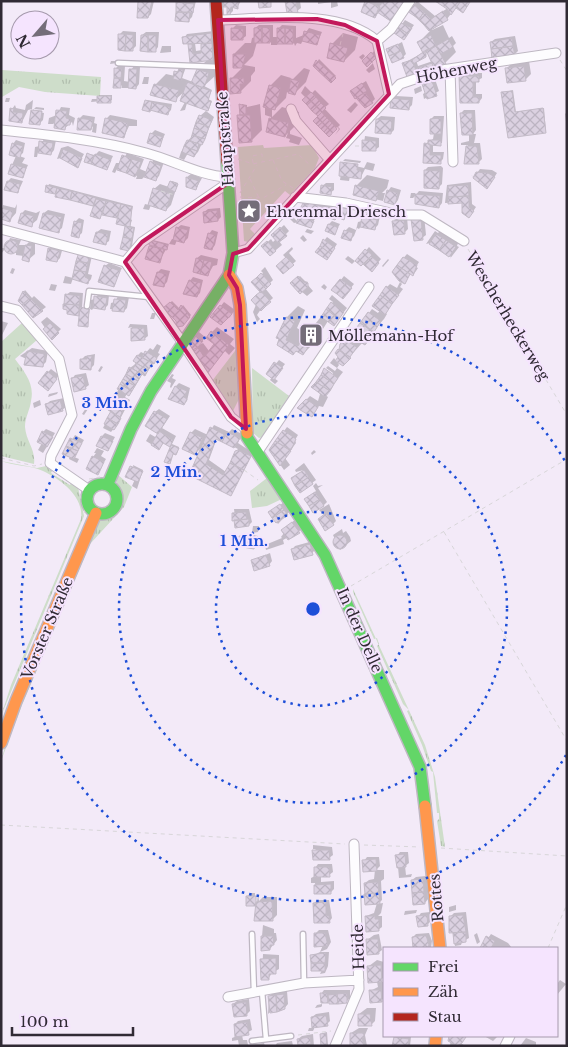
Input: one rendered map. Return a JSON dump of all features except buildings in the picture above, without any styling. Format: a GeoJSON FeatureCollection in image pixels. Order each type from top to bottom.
{"type":"FeatureCollection","features":[{"type":"Feature","properties":{"kind":"street","name":"Hauptstraße"},"geometry":{"type":"LineString","coordinates":[[216,1],[226,163],[231,185],[233,252],[229,276]]}},
{"type":"Feature","properties":{"kind":"street"},"geometry":{"type":"LineString","coordinates":[[377,42],[391,29],[410,1]]}},
{"type":"Feature","properties":{"kind":"street"},"geometry":{"type":"LineString","coordinates":[[218,20],[308,18],[345,25],[377,42],[389,94]]}},
{"type":"Feature","properties":{"kind":"street","name":"Höhenweg"},"geometry":{"type":"LineString","coordinates":[[233,252],[248,250],[317,172],[389,94],[403,82],[450,69],[556,53]]}},
{"type":"Feature","properties":{"kind":"street"},"geometry":{"type":"LineString","coordinates":[[450,69],[453,162]]}},
{"type":"Feature","properties":{"kind":"street"},"geometry":{"type":"LineString","coordinates":[[291,109],[296,120],[329,159]]}},
{"type":"Feature","properties":{"kind":"street"},"geometry":{"type":"LineString","coordinates":[[1,130],[101,142],[148,154],[216,176],[231,185]]}},
{"type":"Feature","properties":{"kind":"street"},"geometry":{"type":"LineString","coordinates":[[1,229],[125,262],[142,242],[222,187],[231,185]]}},
{"type":"Feature","properties":{"kind":"street","name":"Wescherheckerweg"},"geometry":{"type":"LineString","coordinates":[[298,194],[400,215],[422,215],[464,241]]}},
{"type":"Feature","properties":{"kind":"street","name":"In der Delle"},"geometry":{"type":"LineString","coordinates":[[125,262],[182,342],[231,417],[246,429]]}},
{"type":"Feature","properties":{"kind":"street"},"geometry":{"type":"LineString","coordinates":[[108,484],[138,417],[182,342],[229,276]]}},
{"type":"Feature","properties":{"kind":"street","name":"In der Delle"},"geometry":{"type":"LineString","coordinates":[[229,276],[237,288],[240,306],[246,429],[249,443],[314,536],[342,591],[418,758],[434,848]]}},
{"type":"Feature","properties":{"kind":"street"},"geometry":{"type":"LineString","coordinates":[[257,453],[369,287]]}},
{"type":"Feature","properties":{"kind":"street"},"geometry":{"type":"LineString","coordinates":[[1,306],[8,306],[17,310],[60,363],[72,416],[51,456],[50,463],[89,490]]}},
{"type":"Feature","properties":{"kind":"street"},"geometry":{"type":"LineString","coordinates":[[99,484],[108,484],[116,493],[117,504],[110,512],[96,513],[91,509],[87,501],[89,490],[99,484]]}},
{"type":"Feature","properties":{"kind":"street","name":"Vorster Straße"},"geometry":{"type":"LineString","coordinates":[[1,743],[20,692],[96,513]]}},
{"type":"Feature","properties":{"kind":"street","name":"Heide"},"geometry":{"type":"LineString","coordinates":[[335,1046],[359,989],[354,844]]}},
{"type":"Feature","properties":{"kind":"street","name":"Rottes"},"geometry":{"type":"LineString","coordinates":[[434,848],[440,947]]}},
{"type":"Feature","properties":{"kind":"street"},"geometry":{"type":"LineString","coordinates":[[228,997],[304,983],[359,980]]}},
{"type":"Feature","properties":{"kind":"lane"},"geometry":{"type":"LineString","coordinates":[[118,62],[221,66]]}},
{"type":"Feature","properties":{"kind":"lane"},"geometry":{"type":"LineString","coordinates":[[87,306],[89,290],[147,298],[150,296]]}},
{"type":"Feature","properties":{"kind":"lane"},"geometry":{"type":"LineString","coordinates":[[252,934],[258,991],[266,1039]]}},
{"type":"Feature","properties":{"kind":"lane"},"geometry":{"type":"LineString","coordinates":[[302,934],[304,983]]}},
{"type":"Feature","properties":{"kind":"lane"},"geometry":{"type":"LineString","coordinates":[[252,1041],[291,1036]]}},
{"type":"Feature","properties":{"kind":"path"},"geometry":{"type":"LineString","coordinates":[[340,46],[345,25]]}},
{"type":"Feature","properties":{"kind":"path"},"geometry":{"type":"LineString","coordinates":[[556,53],[567,71]]}},
{"type":"Feature","properties":{"kind":"path"},"geometry":{"type":"LineString","coordinates":[[253,164],[252,156],[262,154],[263,162]]}},
{"type":"Feature","properties":{"kind":"path"},"geometry":{"type":"LineString","coordinates":[[226,163],[241,159],[256,164],[298,154],[317,172]]}},
{"type":"Feature","properties":{"kind":"path"},"geometry":{"type":"LineString","coordinates":[[273,159],[279,177],[298,194]]}},
{"type":"Feature","properties":{"kind":"path"},"geometry":{"type":"LineString","coordinates":[[238,196],[257,167],[256,164]]}},
{"type":"Feature","properties":{"kind":"path"},"geometry":{"type":"LineString","coordinates":[[250,179],[259,199]]}},
{"type":"Feature","properties":{"kind":"path"},"geometry":{"type":"LineString","coordinates":[[231,185],[238,196],[238,202]]}},
{"type":"Feature","properties":{"kind":"path"},"geometry":{"type":"LineString","coordinates":[[238,196],[259,199],[286,185]]}},
{"type":"Feature","properties":{"kind":"path"},"geometry":{"type":"LineString","coordinates":[[161,191],[175,195]]}},
{"type":"Feature","properties":{"kind":"path"},"geometry":{"type":"LineString","coordinates":[[250,208],[253,198]]}},
{"type":"Feature","properties":{"kind":"path","name":"Wescherheckerweg"},"geometry":{"type":"LineString","coordinates":[[464,241],[567,415]]}},
{"type":"Feature","properties":{"kind":"path"},"geometry":{"type":"LineString","coordinates":[[1,458],[34,466],[50,463]]}},
{"type":"Feature","properties":{"kind":"path"},"geometry":{"type":"LineString","coordinates":[[342,591],[567,459]]}},
{"type":"Feature","properties":{"kind":"path"},"geometry":{"type":"LineString","coordinates":[[244,470],[258,480]]}},
{"type":"Feature","properties":{"kind":"path"},"geometry":{"type":"LineString","coordinates":[[444,532],[567,741]]}},
{"type":"Feature","properties":{"kind":"path"},"geometry":{"type":"LineString","coordinates":[[1,825],[567,856]]}},
{"type":"Feature","properties":{"kind":"path"},"geometry":{"type":"LineString","coordinates":[[548,947],[567,904]]}},
{"type":"Feature","properties":{"kind":"path"},"geometry":{"type":"LineString","coordinates":[[291,1036],[342,1030]]}},
{"type":"Feature","properties":{"kind":"highlighted area"},"geometry":{"type":"Polygon","coordinates":[[[317,19],[345,25],[377,41],[389,94],[248,249],[233,254],[229,275],[237,288],[240,305],[246,429],[231,417],[125,262],[142,242],[228,183],[218,20],[317,19]]]}},
{"type":"Feature","properties":{"kind":"green space"},"geometry":{"type":"Polygon","coordinates":[[[1,56],[2,70],[101,77],[100,96],[45,92],[19,87],[2,97],[1,123],[1,56]]]}},
{"type":"Feature","properties":{"kind":"green space"},"geometry":{"type":"Polygon","coordinates":[[[263,145],[264,148],[312,145],[319,158],[315,168],[290,195],[285,191],[250,229],[255,234],[248,242],[244,241],[238,147],[263,145]]]}},
{"type":"Feature","properties":{"kind":"green space"},"geometry":{"type":"Polygon","coordinates":[[[22,323],[37,340],[15,359],[30,383],[32,395],[25,427],[34,454],[34,464],[1,456],[1,342],[22,323]]]}},
{"type":"Feature","properties":{"kind":"green space"},"geometry":{"type":"Polygon","coordinates":[[[238,347],[240,397],[232,413],[212,381],[238,347]]]}},
{"type":"Feature","properties":{"kind":"green space"},"geometry":{"type":"Polygon","coordinates":[[[252,368],[289,396],[263,437],[259,438],[253,433],[252,368]]]}},
{"type":"Feature","properties":{"kind":"green space"},"geometry":{"type":"Polygon","coordinates":[[[1,461],[37,468],[46,466],[52,471],[51,473],[70,485],[71,483],[78,487],[84,516],[1,716],[11,685],[81,519],[81,511],[79,503],[70,490],[57,479],[38,469],[1,461]]]}},
{"type":"Feature","properties":{"kind":"green space"},"geometry":{"type":"Polygon","coordinates":[[[117,474],[132,487],[124,507],[90,544],[22,705],[1,761],[11,726],[98,522],[113,514],[120,503],[117,474]]]}},
{"type":"Feature","properties":{"kind":"green space"},"geometry":{"type":"Polygon","coordinates":[[[267,478],[282,499],[267,506],[252,508],[250,491],[267,478]]]}},
{"type":"Feature","properties":{"kind":"green space"},"geometry":{"type":"Polygon","coordinates":[[[353,589],[376,638],[374,639],[353,592],[353,589]]]}},
{"type":"Feature","properties":{"kind":"green space"},"geometry":{"type":"Polygon","coordinates":[[[379,644],[409,710],[403,704],[377,646],[379,644]]]}},
{"type":"Feature","properties":{"kind":"green space"},"geometry":{"type":"Polygon","coordinates":[[[409,710],[425,745],[435,777],[445,847],[441,846],[437,821],[439,813],[437,813],[433,772],[407,711],[409,710]]]}},
{"type":"Feature","properties":{"kind":"traffic: fast"},"geometry":{"type":"LineString","coordinates":[[108,484],[131,429],[151,391],[229,275],[233,253],[227,162]]}},
{"type":"Feature","properties":{"kind":"traffic: fast"},"geometry":{"type":"LineString","coordinates":[[247,433],[247,437],[325,555],[420,767],[425,806]]}},
{"type":"Feature","properties":{"kind":"traffic: fast"},"geometry":{"type":"LineString","coordinates":[[102,484],[113,488],[117,499],[113,510],[102,514],[91,510],[87,499],[91,488],[102,484]]}},
{"type":"Feature","properties":{"kind":"traffic: slow"},"geometry":{"type":"LineString","coordinates":[[229,275],[237,288],[240,305],[247,433]]}},
{"type":"Feature","properties":{"kind":"traffic: slow"},"geometry":{"type":"LineString","coordinates":[[1,743],[16,701],[96,513]]}},
{"type":"Feature","properties":{"kind":"traffic: slow"},"geometry":{"type":"LineString","coordinates":[[425,806],[440,947]]}},
{"type":"Feature","properties":{"kind":"traffic: slow"},"geometry":{"type":"LineString","coordinates":[[435,1046],[436,1037]]}},
{"type":"Feature","properties":{"kind":"traffic: jam"},"geometry":{"type":"LineString","coordinates":[[216,1],[227,162]]}},
{"type":"Feature","properties":{"kind":"place","name":"Ehrenmal Driesch"},"geometry":{"type":"Point","coordinates":[249,211]}},
{"type":"Feature","properties":{"kind":"place","name":"Möllemann-Hof"},"geometry":{"type":"Point","coordinates":[311,335]}}]}
